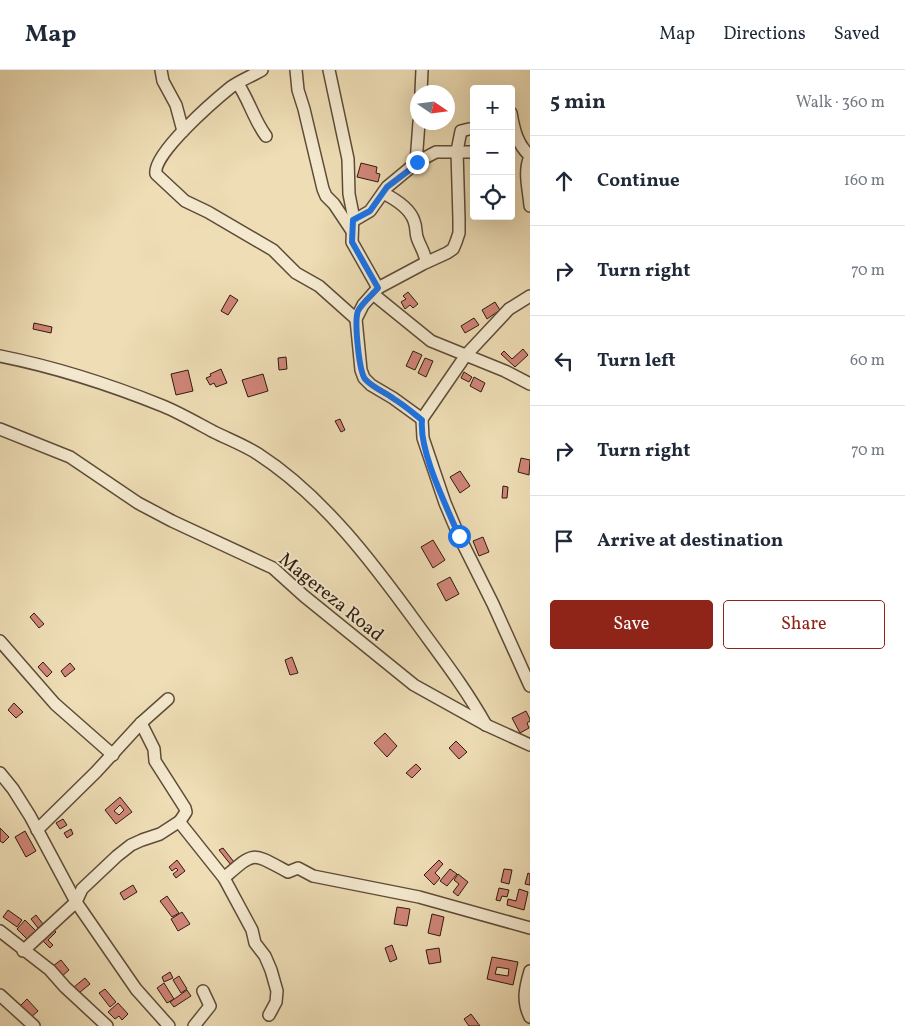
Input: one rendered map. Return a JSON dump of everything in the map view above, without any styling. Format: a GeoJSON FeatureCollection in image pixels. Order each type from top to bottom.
{"type":"FeatureCollection","features":[{"type":"Feature","properties":{"kind":"street"},"geometry":{"type":"LineString","coordinates":[[161,70],[163,81],[176,105],[183,131]]}},
{"type":"Feature","properties":{"kind":"street"},"geometry":{"type":"LineString","coordinates":[[262,70],[238,84],[183,131],[160,159],[155,169],[156,174],[185,201],[208,212],[273,250],[296,273],[319,286],[356,320]]}},
{"type":"Feature","properties":{"kind":"street"},"geometry":{"type":"LineString","coordinates":[[296,70],[299,96],[304,108],[323,189],[326,196],[352,226]]}},
{"type":"Feature","properties":{"kind":"street"},"geometry":{"type":"LineString","coordinates":[[329,70],[348,159],[352,242],[375,291],[431,341],[505,371],[530,384]]}},
{"type":"Feature","properties":{"kind":"street"},"geometry":{"type":"LineString","coordinates":[[421,85],[422,70]]}},
{"type":"Feature","properties":{"kind":"street"},"geometry":{"type":"LineString","coordinates":[[238,84],[258,125],[266,136]]}},
{"type":"Feature","properties":{"kind":"street"},"geometry":{"type":"LineString","coordinates":[[422,420],[393,398],[371,385],[364,378],[361,370],[356,320],[358,311],[375,291],[453,249],[459,233],[457,151],[460,134],[469,129]]}},
{"type":"Feature","properties":{"kind":"street"},"geometry":{"type":"LineString","coordinates":[[417,162],[419,130]]}},
{"type":"Feature","properties":{"kind":"street"},"geometry":{"type":"LineString","coordinates":[[514,130],[528,154],[527,175],[530,206]]}},
{"type":"Feature","properties":{"kind":"street"},"geometry":{"type":"LineString","coordinates":[[515,151],[528,154]]}},
{"type":"Feature","properties":{"kind":"street"},"geometry":{"type":"LineString","coordinates":[[352,226],[370,211],[383,193],[417,162],[436,152],[470,152]]}},
{"type":"Feature","properties":{"kind":"street"},"geometry":{"type":"LineString","coordinates":[[383,193],[404,207],[412,217],[426,262]]}},
{"type":"Feature","properties":{"kind":"street"},"geometry":{"type":"LineString","coordinates":[[530,296],[509,309],[466,355],[422,420],[423,438],[445,503],[530,686]]}},
{"type":"Feature","properties":{"kind":"street"},"geometry":{"type":"LineString","coordinates":[[0,356],[27,361],[100,383],[164,406],[252,450],[275,466],[308,494],[345,530],[394,592],[467,691],[486,725]]}},
{"type":"Feature","properties":{"kind":"street","name":"Magereza Road"},"geometry":{"type":"LineString","coordinates":[[0,429],[70,457],[138,503],[273,568],[304,596],[414,685],[486,725],[530,745]]}},
{"type":"Feature","properties":{"kind":"street"},"geometry":{"type":"LineString","coordinates":[[0,641],[55,704],[113,755]]}},
{"type":"Feature","properties":{"kind":"street"},"geometry":{"type":"LineString","coordinates":[[37,830],[113,755],[141,723],[168,699]]}},
{"type":"Feature","properties":{"kind":"street"},"geometry":{"type":"LineString","coordinates":[[23,951],[76,902],[82,889],[117,856],[131,845],[160,834],[180,821],[186,812],[154,760],[154,749],[141,723]]}},
{"type":"Feature","properties":{"kind":"street"},"geometry":{"type":"LineString","coordinates":[[0,773],[13,789],[76,902],[136,989],[169,1026]]}},
{"type":"Feature","properties":{"kind":"street"},"geometry":{"type":"LineString","coordinates":[[180,821],[224,878],[252,930],[254,940],[265,956],[276,984],[274,1006],[269,1015]]}},
{"type":"Feature","properties":{"kind":"street"},"geometry":{"type":"LineString","coordinates":[[224,878],[246,858],[255,857],[288,872],[298,868],[313,876],[419,897],[530,928]]}},
{"type":"Feature","properties":{"kind":"street"},"geometry":{"type":"LineString","coordinates":[[0,932],[50,970],[65,987],[107,1026]]}},
{"type":"Feature","properties":{"kind":"street"},"geometry":{"type":"LineString","coordinates":[[530,971],[524,992],[524,1001],[530,1017]]}},
{"type":"Feature","properties":{"kind":"street"},"geometry":{"type":"LineString","coordinates":[[194,1026],[210,1006],[203,991]]}},
{"type":"Feature","properties":{"kind":"street"},"geometry":{"type":"LineString","coordinates":[[0,995],[34,1026]]}},
{"type":"Feature","properties":{"kind":"building"},"geometry":{"type":"Polygon","coordinates":[[[361,163],[377,167],[376,173],[380,174],[378,182],[357,177],[361,163]]]}},
{"type":"Feature","properties":{"kind":"building"},"geometry":{"type":"Polygon","coordinates":[[[408,292],[418,304],[413,308],[410,305],[405,309],[401,302],[406,299],[403,296],[408,292]]]}},
{"type":"Feature","properties":{"kind":"building"},"geometry":{"type":"Polygon","coordinates":[[[230,295],[238,300],[228,315],[221,311],[230,295]]]}},
{"type":"Feature","properties":{"kind":"building"},"geometry":{"type":"Polygon","coordinates":[[[495,302],[500,310],[487,319],[482,310],[495,302]]]}},
{"type":"Feature","properties":{"kind":"building"},"geometry":{"type":"Polygon","coordinates":[[[474,318],[479,325],[465,333],[461,326],[474,318]]]}},
{"type":"Feature","properties":{"kind":"building"},"geometry":{"type":"Polygon","coordinates":[[[34,323],[52,327],[51,333],[33,329],[34,323]]]}},
{"type":"Feature","properties":{"kind":"building"},"geometry":{"type":"Polygon","coordinates":[[[523,349],[528,355],[515,367],[501,354],[504,351],[512,359],[523,349]]]}},
{"type":"Feature","properties":{"kind":"building"},"geometry":{"type":"Polygon","coordinates":[[[413,351],[422,355],[415,370],[406,366],[413,351]]]}},
{"type":"Feature","properties":{"kind":"building"},"geometry":{"type":"Polygon","coordinates":[[[286,357],[287,369],[279,370],[278,358],[286,357]]]}},
{"type":"Feature","properties":{"kind":"building"},"geometry":{"type":"Polygon","coordinates":[[[425,358],[433,361],[426,377],[418,373],[425,358]]]}},
{"type":"Feature","properties":{"kind":"building"},"geometry":{"type":"Polygon","coordinates":[[[221,369],[227,383],[216,387],[214,383],[210,385],[206,378],[221,369]]]}},
{"type":"Feature","properties":{"kind":"building"},"geometry":{"type":"Polygon","coordinates":[[[188,370],[193,391],[176,395],[171,374],[188,370]]]}},
{"type":"Feature","properties":{"kind":"building"},"geometry":{"type":"Polygon","coordinates":[[[464,372],[472,377],[469,382],[461,378],[464,372]]]}},
{"type":"Feature","properties":{"kind":"building"},"geometry":{"type":"Polygon","coordinates":[[[263,374],[268,391],[248,397],[242,380],[263,374]]]}},
{"type":"Feature","properties":{"kind":"building"},"geometry":{"type":"Polygon","coordinates":[[[474,377],[485,383],[481,392],[470,386],[474,377]]]}},
{"type":"Feature","properties":{"kind":"building"},"geometry":{"type":"Polygon","coordinates":[[[340,419],[345,430],[341,432],[335,421],[340,419]]]}},
{"type":"Feature","properties":{"kind":"building"},"geometry":{"type":"Polygon","coordinates":[[[521,458],[530,460],[529,475],[518,472],[521,458]]]}},
{"type":"Feature","properties":{"kind":"building"},"geometry":{"type":"Polygon","coordinates":[[[460,471],[470,486],[460,493],[450,477],[460,471]]]}},
{"type":"Feature","properties":{"kind":"building"},"geometry":{"type":"Polygon","coordinates":[[[503,486],[508,487],[507,498],[502,498],[503,486]]]}},
{"type":"Feature","properties":{"kind":"building"},"geometry":{"type":"Polygon","coordinates":[[[483,537],[489,552],[479,556],[473,541],[483,537]]]}},
{"type":"Feature","properties":{"kind":"building"},"geometry":{"type":"Polygon","coordinates":[[[433,540],[445,560],[433,568],[421,547],[433,540]]]}},
{"type":"Feature","properties":{"kind":"building"},"geometry":{"type":"Polygon","coordinates":[[[450,577],[459,594],[446,601],[437,584],[450,577]]]}},
{"type":"Feature","properties":{"kind":"building"},"geometry":{"type":"Polygon","coordinates":[[[34,613],[44,624],[39,628],[30,617],[34,613]]]}},
{"type":"Feature","properties":{"kind":"building"},"geometry":{"type":"Polygon","coordinates":[[[292,657],[298,673],[290,675],[285,660],[292,657]]]}},
{"type":"Feature","properties":{"kind":"building"},"geometry":{"type":"Polygon","coordinates":[[[43,662],[52,672],[47,677],[38,667],[43,662]]]}},
{"type":"Feature","properties":{"kind":"building"},"geometry":{"type":"Polygon","coordinates":[[[70,663],[75,669],[65,677],[61,671],[70,663]]]}},
{"type":"Feature","properties":{"kind":"building"},"geometry":{"type":"Polygon","coordinates":[[[14,703],[23,712],[16,718],[8,710],[14,703]]]}},
{"type":"Feature","properties":{"kind":"building"},"geometry":{"type":"Polygon","coordinates":[[[526,711],[530,719],[527,723],[529,728],[520,733],[512,718],[526,711]]]}},
{"type":"Feature","properties":{"kind":"building"},"geometry":{"type":"Polygon","coordinates":[[[385,733],[397,746],[387,757],[374,743],[385,733]]]}},
{"type":"Feature","properties":{"kind":"building"},"geometry":{"type":"Polygon","coordinates":[[[456,741],[467,752],[459,759],[449,748],[456,741]]]}},
{"type":"Feature","properties":{"kind":"building"},"geometry":{"type":"Polygon","coordinates":[[[416,764],[421,769],[412,778],[406,773],[416,764]]]}},
{"type":"Feature","properties":{"kind":"building"},"geometry":{"type":"Polygon","coordinates":[[[120,797],[132,812],[116,824],[105,810],[120,797]],[[120,805],[114,811],[119,815],[124,810],[120,805]]]}},
{"type":"Feature","properties":{"kind":"building"},"geometry":{"type":"Polygon","coordinates":[[[63,819],[67,825],[60,829],[56,823],[63,819]]]}},
{"type":"Feature","properties":{"kind":"building"},"geometry":{"type":"Polygon","coordinates":[[[0,828],[9,837],[3,843],[0,841],[0,828]]]}},
{"type":"Feature","properties":{"kind":"building"},"geometry":{"type":"Polygon","coordinates":[[[71,829],[73,834],[67,838],[64,833],[71,829]]]}},
{"type":"Feature","properties":{"kind":"building"},"geometry":{"type":"Polygon","coordinates":[[[25,831],[36,851],[26,857],[15,837],[25,831]]]}},
{"type":"Feature","properties":{"kind":"building"},"geometry":{"type":"Polygon","coordinates":[[[223,848],[234,862],[231,865],[219,850],[223,848]]]}},
{"type":"Feature","properties":{"kind":"building"},"geometry":{"type":"Polygon","coordinates":[[[177,860],[185,871],[176,878],[173,874],[178,870],[176,868],[172,871],[169,867],[177,860]]]}},
{"type":"Feature","properties":{"kind":"building"},"geometry":{"type":"Polygon","coordinates":[[[439,860],[443,864],[435,873],[440,878],[434,885],[424,875],[439,860]]]}},
{"type":"Feature","properties":{"kind":"building"},"geometry":{"type":"Polygon","coordinates":[[[450,869],[457,874],[447,886],[440,881],[450,869]]]}},
{"type":"Feature","properties":{"kind":"building"},"geometry":{"type":"Polygon","coordinates":[[[504,869],[512,870],[509,884],[501,882],[504,869]]]}},
{"type":"Feature","properties":{"kind":"building"},"geometry":{"type":"Polygon","coordinates":[[[528,873],[530,874],[530,885],[525,884],[528,873]]]}},
{"type":"Feature","properties":{"kind":"building"},"geometry":{"type":"Polygon","coordinates":[[[458,874],[468,882],[458,896],[453,892],[459,884],[454,880],[458,874]]]}},
{"type":"Feature","properties":{"kind":"building"},"geometry":{"type":"Polygon","coordinates":[[[133,885],[137,892],[124,900],[120,893],[133,885]]]}},
{"type":"Feature","properties":{"kind":"building"},"geometry":{"type":"Polygon","coordinates":[[[499,888],[509,890],[507,897],[502,896],[500,901],[496,900],[499,888]]]}},
{"type":"Feature","properties":{"kind":"building"},"geometry":{"type":"Polygon","coordinates":[[[519,889],[528,892],[524,910],[507,905],[508,899],[516,901],[519,889]]]}},
{"type":"Feature","properties":{"kind":"building"},"geometry":{"type":"Polygon","coordinates":[[[167,896],[179,913],[172,917],[160,901],[167,896]]]}},
{"type":"Feature","properties":{"kind":"building"},"geometry":{"type":"Polygon","coordinates":[[[397,907],[410,909],[407,926],[394,924],[397,907]]]}},
{"type":"Feature","properties":{"kind":"building"},"geometry":{"type":"Polygon","coordinates":[[[8,910],[22,920],[17,927],[3,917],[8,910]]]}},
{"type":"Feature","properties":{"kind":"building"},"geometry":{"type":"Polygon","coordinates":[[[182,912],[190,924],[178,931],[171,919],[182,912]]]}},
{"type":"Feature","properties":{"kind":"building"},"geometry":{"type":"Polygon","coordinates":[[[432,914],[444,917],[440,936],[428,933],[432,914]]]}},
{"type":"Feature","properties":{"kind":"building"},"geometry":{"type":"Polygon","coordinates":[[[36,915],[43,924],[38,928],[31,919],[36,915]]]}},
{"type":"Feature","properties":{"kind":"building"},"geometry":{"type":"Polygon","coordinates":[[[25,920],[38,933],[30,942],[17,929],[25,920]]]}},
{"type":"Feature","properties":{"kind":"building"},"geometry":{"type":"Polygon","coordinates":[[[52,928],[56,932],[48,940],[53,945],[50,948],[41,939],[52,928]]]}},
{"type":"Feature","properties":{"kind":"building"},"geometry":{"type":"Polygon","coordinates":[[[392,945],[397,959],[390,962],[385,948],[392,945]]]}},
{"type":"Feature","properties":{"kind":"building"},"geometry":{"type":"Polygon","coordinates":[[[439,948],[441,962],[429,964],[426,950],[439,948]]]}},
{"type":"Feature","properties":{"kind":"building"},"geometry":{"type":"Polygon","coordinates":[[[492,957],[518,962],[513,985],[487,979],[492,957]],[[497,967],[495,974],[508,976],[509,969],[497,967]]]}},
{"type":"Feature","properties":{"kind":"building"},"geometry":{"type":"Polygon","coordinates":[[[61,960],[69,970],[61,977],[53,966],[61,960]]]}},
{"type":"Feature","properties":{"kind":"building"},"geometry":{"type":"Polygon","coordinates":[[[170,972],[173,978],[164,982],[162,977],[170,972]]]}},
{"type":"Feature","properties":{"kind":"building"},"geometry":{"type":"Polygon","coordinates":[[[179,976],[187,989],[181,993],[173,980],[179,976]]]}},
{"type":"Feature","properties":{"kind":"building"},"geometry":{"type":"Polygon","coordinates":[[[85,978],[90,984],[79,993],[74,987],[85,978]]]}},
{"type":"Feature","properties":{"kind":"building"},"geometry":{"type":"Polygon","coordinates":[[[164,983],[174,999],[167,1003],[157,988],[164,983]]]}},
{"type":"Feature","properties":{"kind":"building"},"geometry":{"type":"Polygon","coordinates":[[[105,989],[116,1002],[110,1007],[99,993],[105,989]]]}},
{"type":"Feature","properties":{"kind":"building"},"geometry":{"type":"Polygon","coordinates":[[[187,990],[191,996],[174,1007],[170,1002],[187,990]]]}},
{"type":"Feature","properties":{"kind":"building"},"geometry":{"type":"Polygon","coordinates":[[[27,999],[38,1011],[29,1019],[18,1008],[27,999]]]}},
{"type":"Feature","properties":{"kind":"building"},"geometry":{"type":"Polygon","coordinates":[[[118,1003],[128,1014],[122,1020],[119,1016],[115,1019],[108,1012],[118,1003]]]}},
{"type":"Feature","properties":{"kind":"building"},"geometry":{"type":"Polygon","coordinates":[[[471,1014],[480,1026],[469,1026],[464,1019],[471,1014]]]}},
{"type":"Feature","properties":{"kind":"route"},"geometry":{"type":"LineString","coordinates":[[417,162],[387,187],[370,211],[353,220],[352,242],[378,288],[358,311],[356,320],[361,370],[364,378],[371,385],[393,398],[422,420],[421,428],[430,462],[459,536]]}}]}
